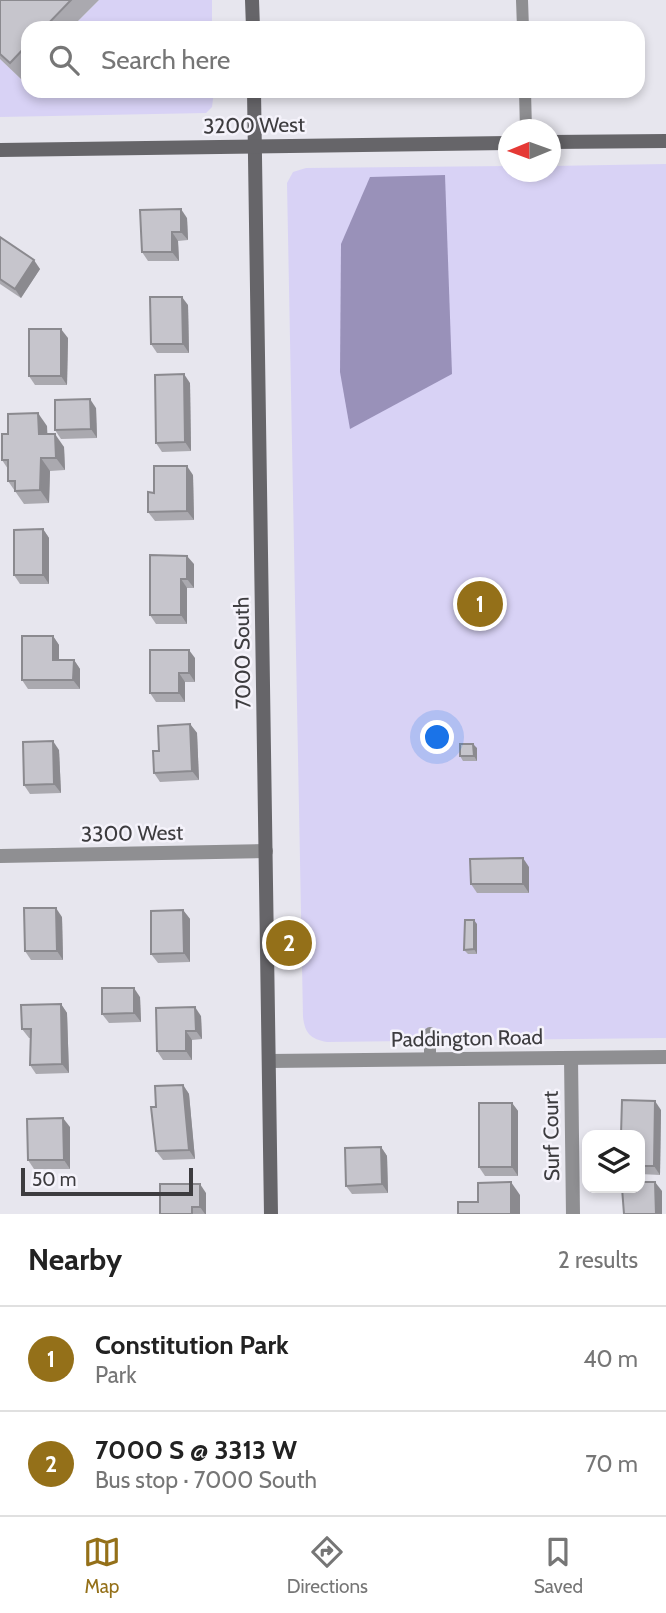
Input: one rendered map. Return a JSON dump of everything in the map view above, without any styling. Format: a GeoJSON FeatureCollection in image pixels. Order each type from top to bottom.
{"type":"FeatureCollection","features":[{"type":"Feature","properties":{"kind":"main road"},"geometry":{"type":"LineString","coordinates":[[252,0],[253,21]]}},
{"type":"Feature","properties":{"kind":"main road","name":"7000 South"},"geometry":{"type":"LineString","coordinates":[[254,98],[271,1214]]}},
{"type":"Feature","properties":{"kind":"main road"},"geometry":{"type":"LineString","coordinates":[[561,142],[666,141]]}},
{"type":"Feature","properties":{"kind":"main road","name":"3200 West"},"geometry":{"type":"LineString","coordinates":[[0,150],[498,143]]}},
{"type":"Feature","properties":{"kind":"street","name":"3300 West"},"geometry":{"type":"LineString","coordinates":[[0,856],[266,851]]}},
{"type":"Feature","properties":{"kind":"street","name":"Paddington Road"},"geometry":{"type":"LineString","coordinates":[[269,1061],[666,1057]]}},
{"type":"Feature","properties":{"kind":"street","name":"Surf Court"},"geometry":{"type":"LineString","coordinates":[[571,1058],[573,1214]]}},
{"type":"Feature","properties":{"kind":"lane"},"geometry":{"type":"LineString","coordinates":[[522,0],[523,21]]}},
{"type":"Feature","properties":{"kind":"lane"},"geometry":{"type":"LineString","coordinates":[[525,98],[526,119]]}},
{"type":"Feature","properties":{"kind":"lane"},"geometry":{"type":"LineString","coordinates":[[430,1033],[430,1060]]}},
{"type":"Feature","properties":{"kind":"shaded area"},"geometry":{"type":"Polygon","coordinates":[[[99,0],[212,0],[212,21],[78,21],[99,0]]]}},
{"type":"Feature","properties":{"kind":"shaded area"},"geometry":{"type":"Polygon","coordinates":[[[0,59],[21,79],[21,98],[213,98],[212,107],[206,113],[0,117],[0,59]]]}},
{"type":"Feature","properties":{"kind":"shaded area"},"geometry":{"type":"Polygon","coordinates":[[[666,164],[666,1038],[327,1042],[307,1032],[303,1017],[287,183],[293,172],[306,168],[498,166],[498,182],[561,182],[561,166],[666,164]]]}},
{"type":"Feature","properties":{"kind":"shaded area"},"geometry":{"type":"Polygon","coordinates":[[[445,175],[452,374],[350,429],[340,372],[341,244],[370,177],[445,175]]]}},
{"type":"Feature","properties":{"kind":"building"},"geometry":{"type":"Polygon","coordinates":[[[0,0],[71,0],[51,21],[21,21],[21,51],[10,63],[0,54],[0,0]]]}},
{"type":"Feature","properties":{"kind":"building"},"geometry":{"type":"Polygon","coordinates":[[[181,209],[181,232],[172,232],[172,252],[142,252],[140,210],[181,209]]]}},
{"type":"Feature","properties":{"kind":"building"},"geometry":{"type":"Polygon","coordinates":[[[0,237],[34,260],[15,289],[0,279],[0,237]]]}},
{"type":"Feature","properties":{"kind":"building"},"geometry":{"type":"Polygon","coordinates":[[[150,297],[182,297],[183,344],[151,344],[150,297]]]}},
{"type":"Feature","properties":{"kind":"building"},"geometry":{"type":"Polygon","coordinates":[[[29,329],[61,329],[61,376],[29,376],[29,329]]]}},
{"type":"Feature","properties":{"kind":"building"},"geometry":{"type":"Polygon","coordinates":[[[184,374],[185,442],[156,443],[155,375],[184,374]]]}},
{"type":"Feature","properties":{"kind":"building"},"geometry":{"type":"Polygon","coordinates":[[[90,399],[91,429],[55,430],[55,400],[90,399]]]}},
{"type":"Feature","properties":{"kind":"building"},"geometry":{"type":"Polygon","coordinates":[[[38,413],[39,434],[55,434],[56,458],[41,458],[40,490],[15,491],[15,481],[8,481],[8,460],[2,460],[2,434],[8,434],[8,414],[38,413]]]}},
{"type":"Feature","properties":{"kind":"building"},"geometry":{"type":"Polygon","coordinates":[[[154,466],[187,466],[187,511],[148,512],[148,492],[154,493],[154,466]]]}},
{"type":"Feature","properties":{"kind":"building"},"geometry":{"type":"Polygon","coordinates":[[[43,529],[43,575],[14,575],[14,530],[43,529]]]}},
{"type":"Feature","properties":{"kind":"building"},"geometry":{"type":"Polygon","coordinates":[[[150,555],[187,556],[187,579],[181,579],[181,615],[150,615],[150,555]]]}},
{"type":"Feature","properties":{"kind":"building"},"geometry":{"type":"Polygon","coordinates":[[[22,636],[53,636],[53,660],[74,660],[73,680],[22,680],[22,636]]]}},
{"type":"Feature","properties":{"kind":"building"},"geometry":{"type":"Polygon","coordinates":[[[150,650],[189,650],[189,673],[179,673],[179,693],[150,693],[150,650]]]}},
{"type":"Feature","properties":{"kind":"building"},"geometry":{"type":"Polygon","coordinates":[[[190,724],[192,771],[154,773],[153,751],[159,751],[158,726],[190,724]]]}},
{"type":"Feature","properties":{"kind":"building"},"geometry":{"type":"Polygon","coordinates":[[[53,741],[54,784],[24,785],[23,742],[53,741]]]}},
{"type":"Feature","properties":{"kind":"building"},"geometry":{"type":"Polygon","coordinates":[[[460,744],[473,744],[474,756],[460,756],[460,744]]]}},
{"type":"Feature","properties":{"kind":"building"},"geometry":{"type":"Polygon","coordinates":[[[523,858],[523,884],[471,884],[470,859],[523,858]]]}},
{"type":"Feature","properties":{"kind":"building"},"geometry":{"type":"Polygon","coordinates":[[[24,908],[56,908],[57,951],[25,951],[24,908]]]}},
{"type":"Feature","properties":{"kind":"building"},"geometry":{"type":"Polygon","coordinates":[[[183,910],[184,953],[151,954],[151,911],[183,910]]]}},
{"type":"Feature","properties":{"kind":"building"},"geometry":{"type":"Polygon","coordinates":[[[465,920],[474,920],[474,949],[464,950],[465,920]]]}},
{"type":"Feature","properties":{"kind":"building"},"geometry":{"type":"Polygon","coordinates":[[[102,988],[134,988],[134,1013],[102,1014],[102,988]]]}},
{"type":"Feature","properties":{"kind":"building"},"geometry":{"type":"Polygon","coordinates":[[[61,1004],[62,1064],[30,1065],[31,1029],[22,1029],[21,1005],[61,1004]]]}},
{"type":"Feature","properties":{"kind":"building"},"geometry":{"type":"Polygon","coordinates":[[[195,1007],[196,1031],[186,1031],[186,1051],[157,1051],[156,1008],[195,1007]]]}},
{"type":"Feature","properties":{"kind":"building"},"geometry":{"type":"Polygon","coordinates":[[[183,1085],[189,1150],[156,1151],[151,1107],[156,1107],[155,1086],[183,1085]]]}},
{"type":"Feature","properties":{"kind":"building"},"geometry":{"type":"Polygon","coordinates":[[[622,1100],[655,1101],[654,1166],[645,1166],[645,1130],[621,1130],[622,1100]]]}},
{"type":"Feature","properties":{"kind":"building"},"geometry":{"type":"Polygon","coordinates":[[[479,1103],[512,1103],[512,1167],[479,1167],[479,1103]]]}},
{"type":"Feature","properties":{"kind":"building"},"geometry":{"type":"Polygon","coordinates":[[[63,1118],[64,1160],[28,1160],[27,1119],[63,1118]]]}},
{"type":"Feature","properties":{"kind":"building"},"geometry":{"type":"Polygon","coordinates":[[[381,1147],[382,1184],[346,1186],[345,1148],[381,1147]]]}},
{"type":"Feature","properties":{"kind":"building"},"geometry":{"type":"Polygon","coordinates":[[[511,1182],[511,1214],[458,1214],[458,1202],[478,1202],[478,1183],[511,1182]]]}},
{"type":"Feature","properties":{"kind":"building"},"geometry":{"type":"Polygon","coordinates":[[[645,1182],[655,1182],[656,1214],[624,1214],[622,1193],[645,1193],[645,1182]]]}},
{"type":"Feature","properties":{"kind":"building"},"geometry":{"type":"Polygon","coordinates":[[[160,1184],[200,1184],[200,1207],[192,1207],[192,1214],[160,1214],[160,1184]]]}},
{"type":"Feature","properties":{"kind":"place","name":"Constitution Park"},"geometry":{"type":"Point","coordinates":[480,604]}},
{"type":"Feature","properties":{"kind":"place","name":"7000 S @ 3313 W"},"geometry":{"type":"Point","coordinates":[289,943]}}]}
